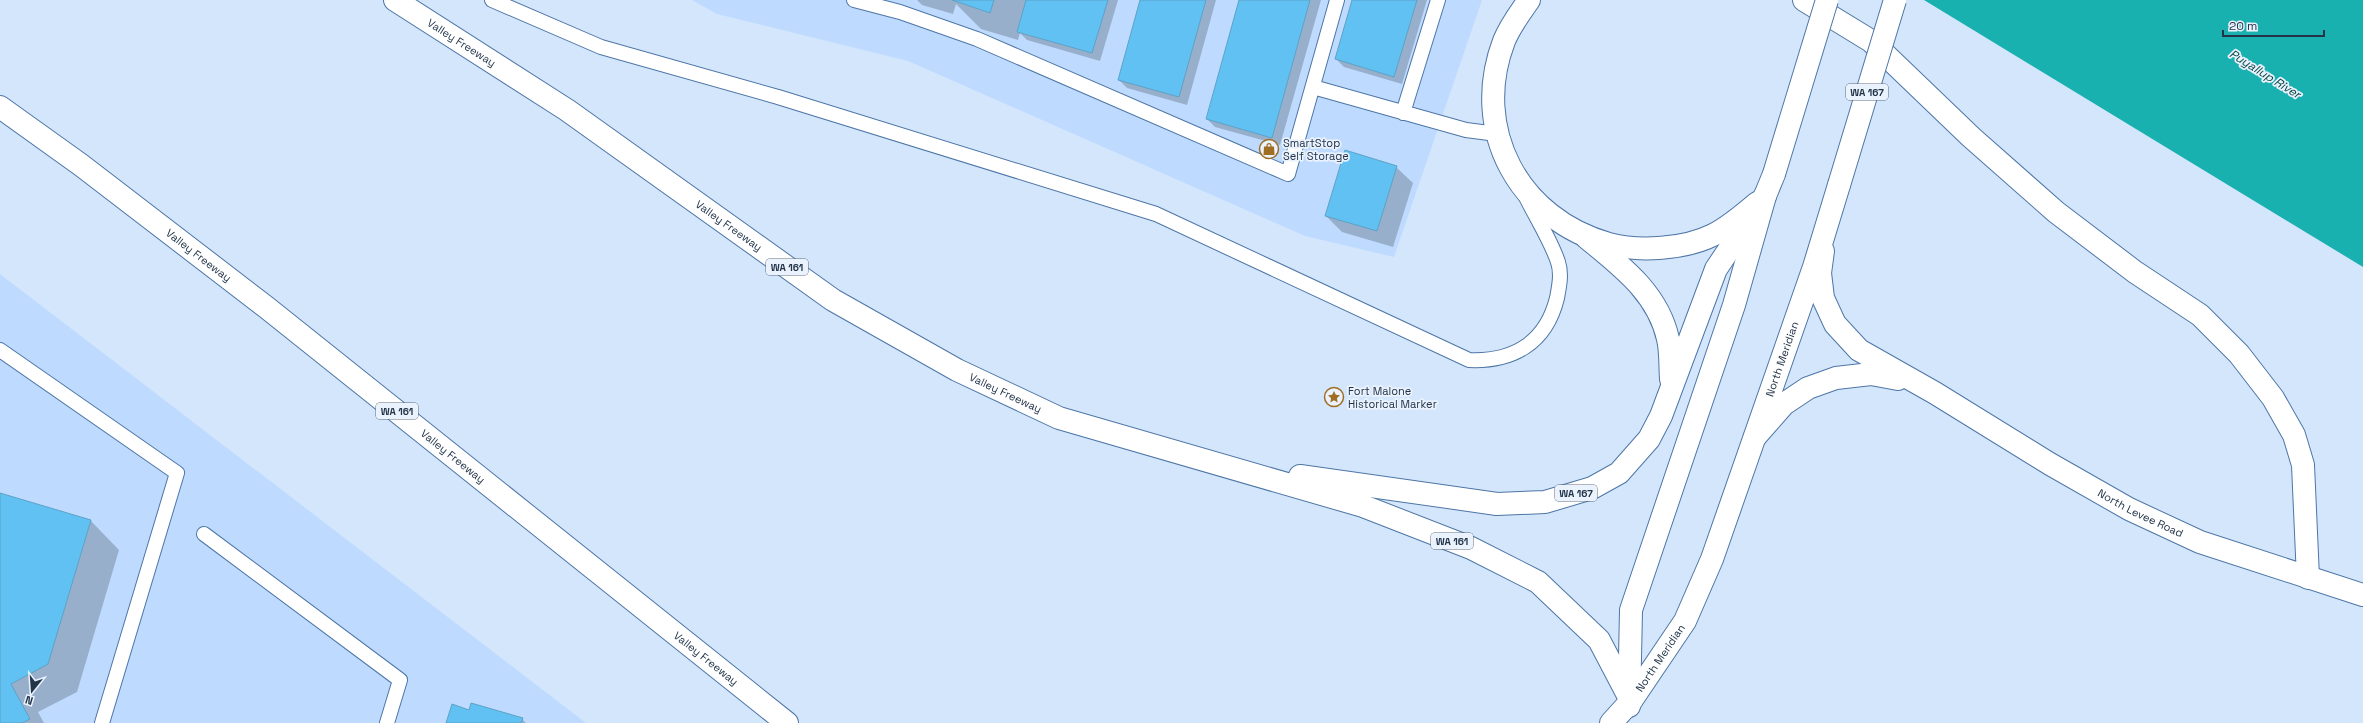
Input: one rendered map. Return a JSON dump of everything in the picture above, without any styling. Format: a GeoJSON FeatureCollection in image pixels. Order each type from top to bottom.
{"type":"FeatureCollection","features":[{"type":"Feature","properties":{"kind":"main road","name":"Valley Freeway"},"geometry":{"type":"LineString","coordinates":[[394,0],[567,110],[833,300],[957,370],[1059,418],[1216,463]]}},
{"type":"Feature","properties":{"kind":"main road"},"geometry":{"type":"LineString","coordinates":[[1530,0],[1515,19],[1504,40],[1497,62],[1493,110],[1497,134],[1505,156],[1516,177],[1530,196],[1547,213],[1566,227],[1587,238],[1631,275],[1655,305],[1662,316],[1669,340],[1671,384]]}},
{"type":"Feature","properties":{"kind":"main road"},"geometry":{"type":"LineString","coordinates":[[1804,0],[1870,41],[1971,137],[2056,212],[2135,272],[2200,315],[2238,354],[2274,398],[2294,435],[2303,464],[2308,578]]}},
{"type":"Feature","properties":{"kind":"main road","name":"North Meridian"},"geometry":{"type":"LineString","coordinates":[[1624,723],[1630,701],[1631,610],[1734,305],[1765,196],[1774,174],[1826,0]]}},
{"type":"Feature","properties":{"kind":"main road","name":"North Meridian"},"geometry":{"type":"LineString","coordinates":[[1630,701],[1685,621],[1712,559],[1826,226],[1895,0]]}},
{"type":"Feature","properties":{"kind":"main road","name":"Valley Freeway"},"geometry":{"type":"LineString","coordinates":[[0,107],[81,165],[266,307],[787,723]]}},
{"type":"Feature","properties":{"kind":"main road","name":"WA 167"},"geometry":{"type":"LineString","coordinates":[[1216,463],[1497,504],[1545,502],[1592,488],[1619,473],[1649,439],[1661,416],[1671,384],[1716,269],[1765,196]]}},
{"type":"Feature","properties":{"kind":"main road"},"geometry":{"type":"LineString","coordinates":[[1587,238],[1623,247],[1649,249],[1678,245],[1712,236],[1736,221],[1765,196]]}},
{"type":"Feature","properties":{"kind":"main road"},"geometry":{"type":"LineString","coordinates":[[1826,226],[1820,274],[1823,298],[1835,324],[1859,350],[1935,393]]}},
{"type":"Feature","properties":{"kind":"main road"},"geometry":{"type":"LineString","coordinates":[[1755,437],[1784,404],[1808,388],[1836,378],[1871,374],[1900,380],[1935,393]]}},
{"type":"Feature","properties":{"kind":"main road","name":"North Levee Road"},"geometry":{"type":"LineString","coordinates":[[1935,393],[2050,464],[2129,509],[2200,542],[2363,595]]}},
{"type":"Feature","properties":{"kind":"main road","name":"WA 161"},"geometry":{"type":"LineString","coordinates":[[1216,463],[1363,506],[1471,548],[1538,582],[1599,640],[1630,701]]}},
{"type":"Feature","properties":{"kind":"main road","name":"WA 167"},"geometry":{"type":"LineString","coordinates":[[1611,723],[1630,701]]}},
{"type":"Feature","properties":{"kind":"lane"},"geometry":{"type":"LineString","coordinates":[[492,0],[601,47],[778,97],[1156,214],[1469,360],[1488,361],[1504,358],[1523,348],[1539,336],[1550,321],[1556,303],[1560,283],[1558,263],[1516,177]]}},
{"type":"Feature","properties":{"kind":"lane"},"geometry":{"type":"LineString","coordinates":[[854,0],[900,12],[977,39],[1288,174],[1337,0]]}},
{"type":"Feature","properties":{"kind":"lane"},"geometry":{"type":"LineString","coordinates":[[1403,113],[1438,0]]}},
{"type":"Feature","properties":{"kind":"lane"},"geometry":{"type":"LineString","coordinates":[[1313,87],[1466,130],[1497,134]]}},
{"type":"Feature","properties":{"kind":"lane"},"geometry":{"type":"LineString","coordinates":[[0,350],[177,473],[102,723]]}},
{"type":"Feature","properties":{"kind":"lane"},"geometry":{"type":"LineString","coordinates":[[204,534],[400,680],[387,723]]}},
{"type":"Feature","properties":{"kind":"shaded area","name":"SmartStop Self Storage"},"geometry":{"type":"Polygon","coordinates":[[[692,0],[1482,0],[1394,257],[1305,236],[908,61],[717,14],[692,0]]]}},
{"type":"Feature","properties":{"kind":"shaded area"},"geometry":{"type":"Polygon","coordinates":[[[0,274],[586,723],[0,723],[0,274]]]}},
{"type":"Feature","properties":{"kind":"water","name":"Puyallup River"},"geometry":{"type":"Polygon","coordinates":[[[1924,0],[2363,0],[2363,267],[1924,0]]]}},
{"type":"Feature","properties":{"kind":"building"},"geometry":{"type":"Polygon","coordinates":[[[952,0],[994,0],[990,13],[952,0]]]}},
{"type":"Feature","properties":{"kind":"building"},"geometry":{"type":"Polygon","coordinates":[[[1026,0],[1108,0],[1092,53],[1017,32],[1026,0]]]}},
{"type":"Feature","properties":{"kind":"building"},"geometry":{"type":"Polygon","coordinates":[[[1140,0],[1206,0],[1179,97],[1118,80],[1140,0]]]}},
{"type":"Feature","properties":{"kind":"building"},"geometry":{"type":"Polygon","coordinates":[[[1239,0],[1310,0],[1272,138],[1206,119],[1239,0]]]}},
{"type":"Feature","properties":{"kind":"building"},"geometry":{"type":"Polygon","coordinates":[[[1352,0],[1417,0],[1394,77],[1335,59],[1352,0]]]}},
{"type":"Feature","properties":{"kind":"building"},"geometry":{"type":"Polygon","coordinates":[[[1345,150],[1397,166],[1377,231],[1325,216],[1345,150]]]}},
{"type":"Feature","properties":{"kind":"building"},"geometry":{"type":"Polygon","coordinates":[[[0,493],[91,520],[48,664],[11,684],[30,719],[22,723],[0,723],[0,493]]]}},
{"type":"Feature","properties":{"kind":"building"},"geometry":{"type":"Polygon","coordinates":[[[471,703],[523,718],[521,723],[446,723],[452,704],[469,710],[471,703]]]}},
{"type":"Feature","properties":{"kind":"place","name":"SmartStop Self Storage"},"geometry":{"type":"Point","coordinates":[1269,149]}},
{"type":"Feature","properties":{"kind":"place","name":"Fort Malone Historical Marker"},"geometry":{"type":"Point","coordinates":[1334,397]}}]}
